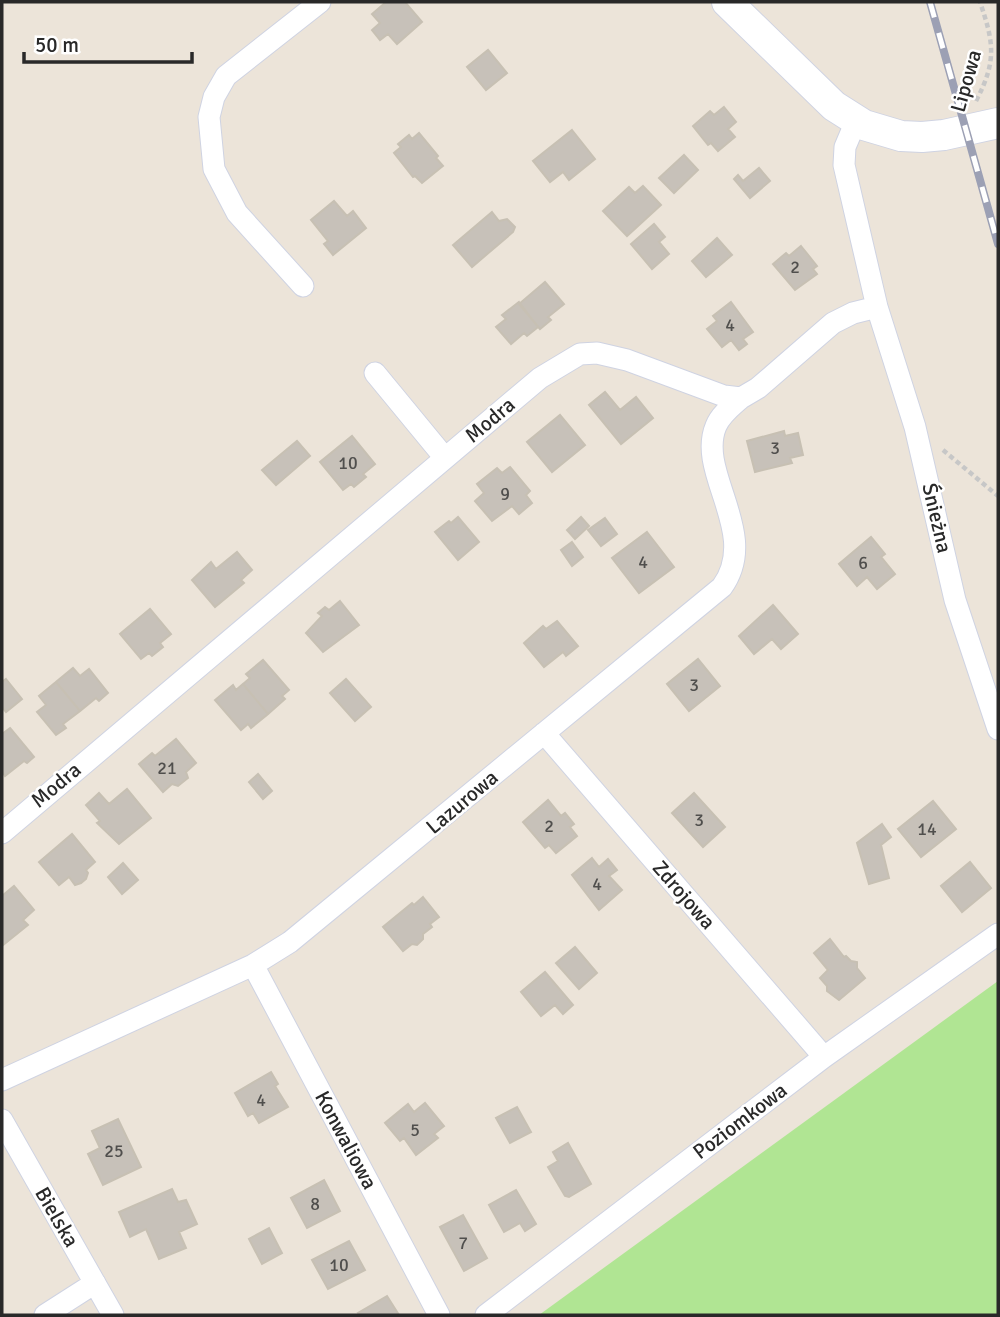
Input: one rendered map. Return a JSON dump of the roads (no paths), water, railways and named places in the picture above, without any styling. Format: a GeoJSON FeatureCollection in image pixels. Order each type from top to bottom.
{"type":"FeatureCollection","features":[{"type":"Feature","properties":{"kind":"street"},"geometry":{"type":"LineString","coordinates":[[303,286],[237,213],[214,169],[209,117],[214,97],[226,76],[320,2]]}},
{"type":"Feature","properties":{"kind":"street"},"geometry":{"type":"LineString","coordinates":[[727,2],[834,106],[856,121],[881,132],[901,136],[944,135],[984,126]]}},
{"type":"Feature","properties":{"kind":"street"},"geometry":{"type":"LineString","coordinates":[[741,398],[758,387],[833,323],[853,313],[877,307],[844,165],[845,147],[856,121]]}},
{"type":"Feature","properties":{"kind":"street","name":"Śnieżna"},"geometry":{"type":"LineString","coordinates":[[877,307],[915,427],[956,600],[998,729]]}},
{"type":"Feature","properties":{"kind":"street","name":"Modra"},"geometry":{"type":"LineString","coordinates":[[2,833],[540,378],[580,355],[611,355],[716,394],[741,398]]}},
{"type":"Feature","properties":{"kind":"street"},"geometry":{"type":"LineString","coordinates":[[375,373],[445,458]]}},
{"type":"Feature","properties":{"kind":"street","name":"Lazurowa"},"geometry":{"type":"LineString","coordinates":[[2,1080],[253,965],[290,942],[722,587],[729,577],[735,558],[734,534],[712,442],[718,422],[741,398]]}},
{"type":"Feature","properties":{"kind":"street","name":"Zdrojowa"},"geometry":{"type":"LineString","coordinates":[[544,733],[824,1057]]}},
{"type":"Feature","properties":{"kind":"street","name":"Poziomkowa"},"geometry":{"type":"LineString","coordinates":[[486,1315],[824,1057],[998,934]]}},
{"type":"Feature","properties":{"kind":"street","name":"Konwaliowa"},"geometry":{"type":"LineString","coordinates":[[253,965],[439,1315]]}},
{"type":"Feature","properties":{"kind":"street","name":"Bielska"},"geometry":{"type":"LineString","coordinates":[[2,1120],[113,1315]]}},
{"type":"Feature","properties":{"kind":"street"},"geometry":{"type":"LineString","coordinates":[[45,1315],[95,1283]]}},
{"type":"Feature","properties":{"kind":"railway"},"geometry":{"type":"LineString","coordinates":[[930,2],[998,244]]}}]}
